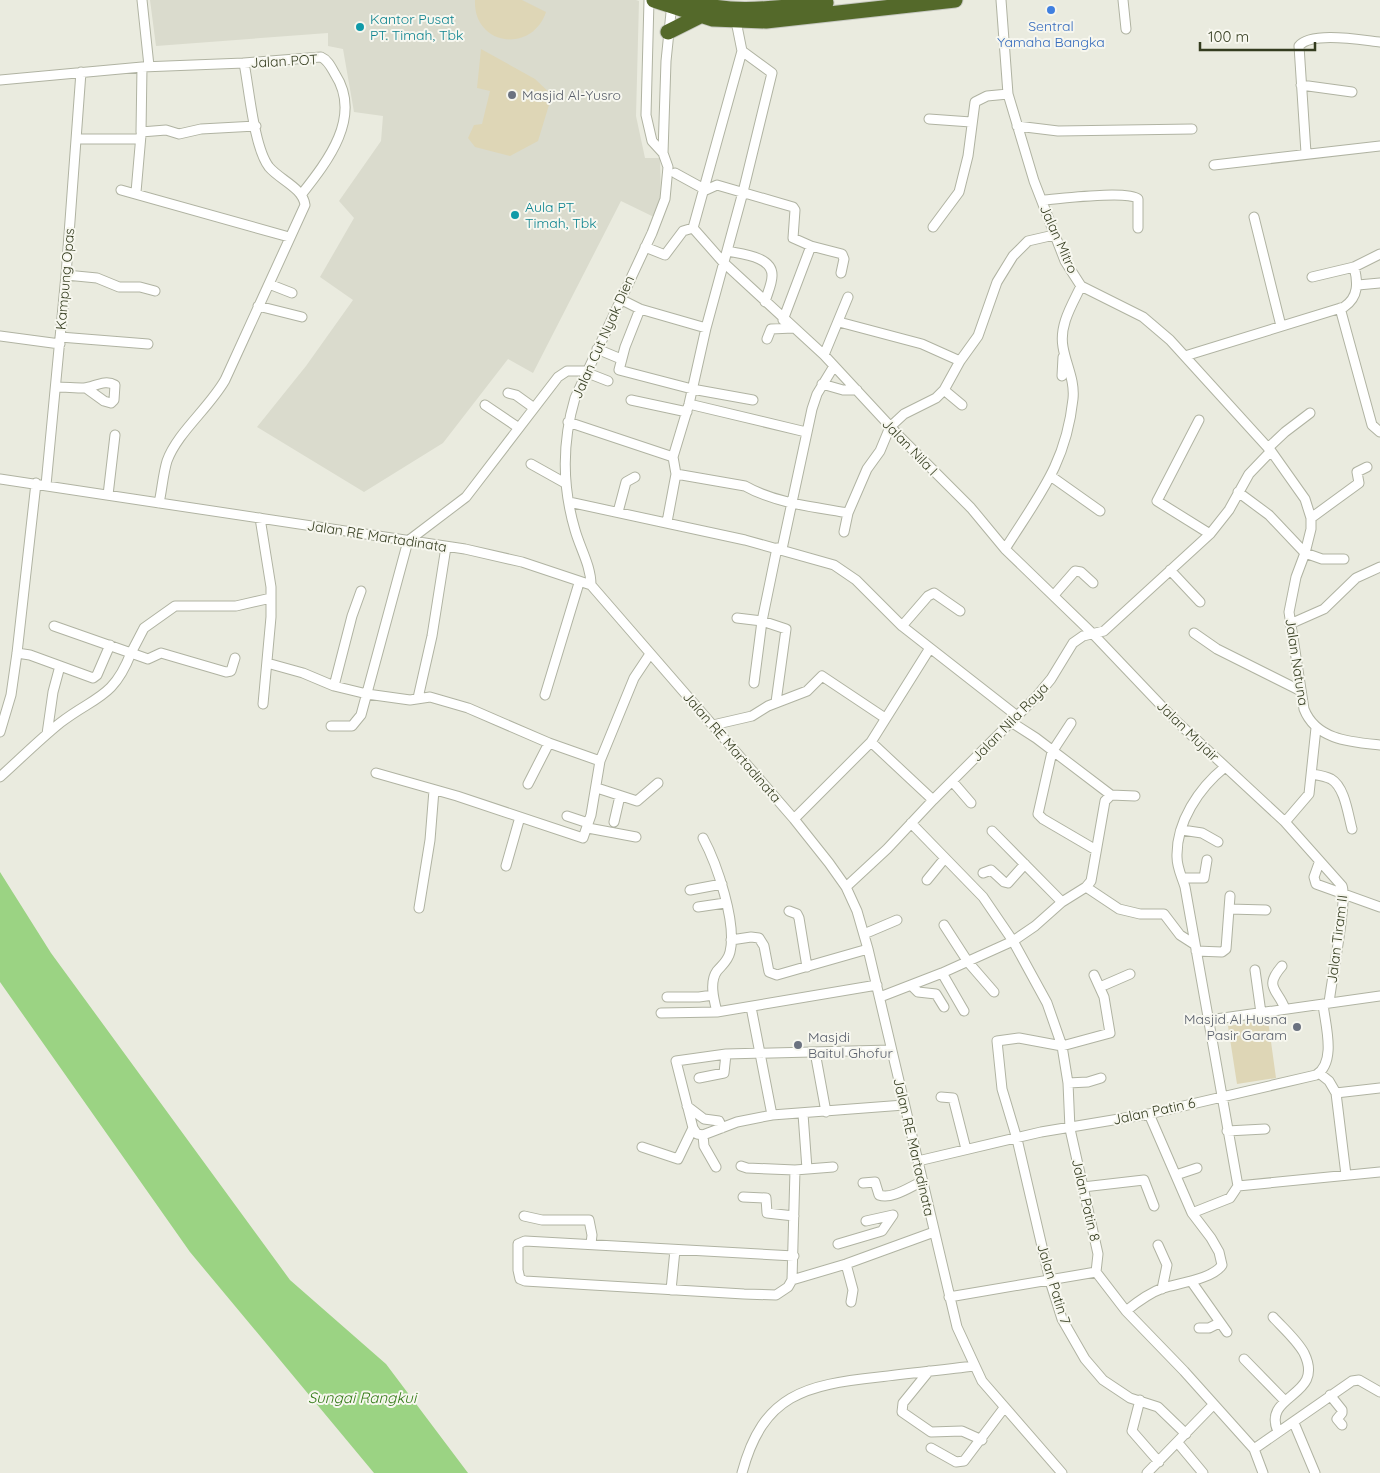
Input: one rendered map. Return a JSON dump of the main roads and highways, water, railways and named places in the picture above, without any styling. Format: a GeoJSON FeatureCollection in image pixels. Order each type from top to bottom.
{"type":"FeatureCollection","features":[{"type":"Feature","properties":{"kind":"highway"},"geometry":{"type":"LineString","coordinates":[[654,0],[770,15],[806,3],[855,0]]}},
{"type":"Feature","properties":{"kind":"highway"},"geometry":{"type":"LineString","coordinates":[[675,2],[700,16],[736,21],[770,15],[955,0]]}},
{"type":"Feature","properties":{"kind":"highway"},"geometry":{"type":"LineString","coordinates":[[668,32],[700,16]]}},
{"type":"Feature","properties":{"kind":"water","name":"Sungai Rangkui"},"geometry":{"type":"Polygon","coordinates":[[[0,872],[51,953],[290,1280],[386,1364],[468,1473],[374,1473],[190,1252],[0,982],[0,872]]]}},
{"type":"Feature","properties":{"kind":"place","name":"Sentral Yamaha Bangka"},"geometry":{"type":"Point","coordinates":[1051,10]}},
{"type":"Feature","properties":{"kind":"place","name":"Kantor Pusat PT. Timah, Tbk"},"geometry":{"type":"Point","coordinates":[360,27]}},
{"type":"Feature","properties":{"kind":"place","name":"Masjid Al-Yusro"},"geometry":{"type":"Point","coordinates":[512,95]}},
{"type":"Feature","properties":{"kind":"place","name":"Aula PT. Timah, Tbk"},"geometry":{"type":"Point","coordinates":[515,215]}},
{"type":"Feature","properties":{"kind":"place","name":"Masjid Al Husna Pasir Garam"},"geometry":{"type":"Point","coordinates":[1297,1027]}},
{"type":"Feature","properties":{"kind":"place","name":"Masjdi Baitul Ghofur"},"geometry":{"type":"Point","coordinates":[798,1045]}}]}
